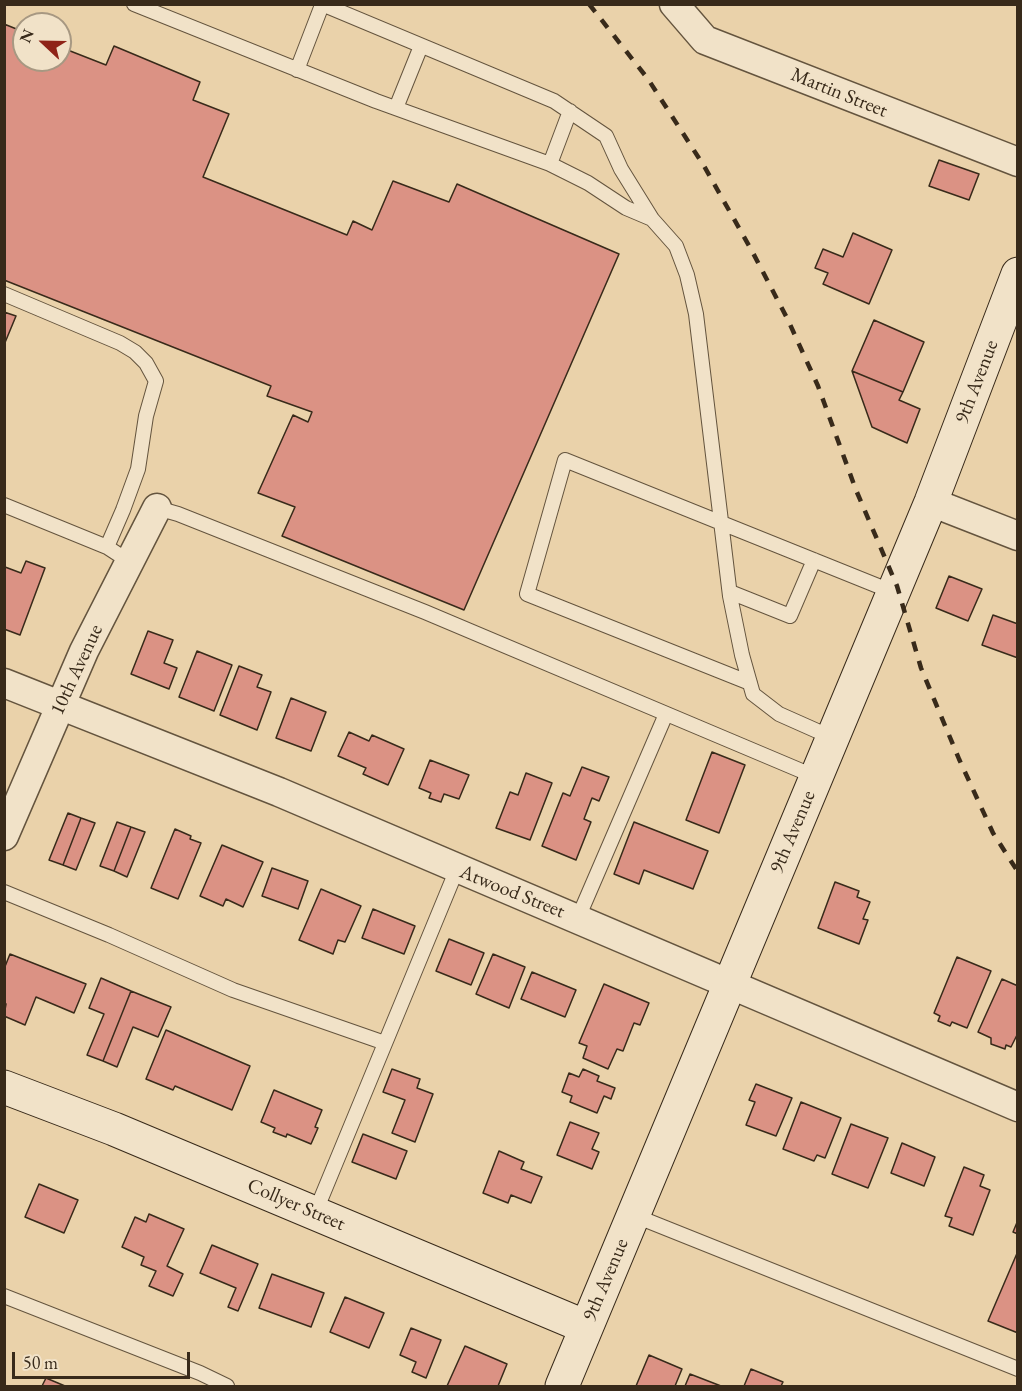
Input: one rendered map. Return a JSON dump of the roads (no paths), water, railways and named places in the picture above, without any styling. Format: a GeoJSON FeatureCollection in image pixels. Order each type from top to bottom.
{"type":"FeatureCollection","features":[{"type":"Feature","properties":{"kind":"main road","name":"9th Avenue"},"geometry":{"type":"LineString","coordinates":[[562,1386],[931,502],[1017,274]]}},
{"type":"Feature","properties":{"kind":"main road","name":"Collyer Street"},"geometry":{"type":"LineString","coordinates":[[4,1087],[114,1129],[586,1327]]}},
{"type":"Feature","properties":{"kind":"street","name":"Martin Street"},"geometry":{"type":"LineString","coordinates":[[675,4],[705,40],[1017,162]]}},
{"type":"Feature","properties":{"kind":"street"},"geometry":{"type":"LineString","coordinates":[[931,502],[1017,536]]}},
{"type":"Feature","properties":{"kind":"street","name":"10th Avenue"},"geometry":{"type":"LineString","coordinates":[[4,836],[84,651],[118,554],[157,508]]}},
{"type":"Feature","properties":{"kind":"street","name":"Atwood Street"},"geometry":{"type":"LineString","coordinates":[[4,682],[279,792],[1017,1107]]}},
{"type":"Feature","properties":{"kind":"lane"},"geometry":{"type":"LineString","coordinates":[[134,4],[297,70],[550,164],[652,219]]}},
{"type":"Feature","properties":{"kind":"lane"},"geometry":{"type":"LineString","coordinates":[[297,70],[322,5],[554,101],[606,136],[621,169],[652,219],[676,246],[687,275],[696,314],[730,592],[742,655],[753,694],[779,714],[833,738]]}},
{"type":"Feature","properties":{"kind":"lane"},"geometry":{"type":"LineString","coordinates":[[396,108],[421,45]]}},
{"type":"Feature","properties":{"kind":"lane"},"geometry":{"type":"LineString","coordinates":[[550,164],[570,111]]}},
{"type":"Feature","properties":{"kind":"lane"},"geometry":{"type":"LineString","coordinates":[[4,294],[120,343],[135,352],[146,363],[156,381],[146,416],[138,469],[123,510],[118,554],[4,505]]}},
{"type":"Feature","properties":{"kind":"lane"},"geometry":{"type":"LineString","coordinates":[[750,683],[527,594],[565,460],[894,592]]}},
{"type":"Feature","properties":{"kind":"lane"},"geometry":{"type":"LineString","coordinates":[[157,508],[178,514],[424,612],[816,777]]}},
{"type":"Feature","properties":{"kind":"lane"},"geometry":{"type":"LineString","coordinates":[[730,592],[790,616],[814,560]]}},
{"type":"Feature","properties":{"kind":"lane"},"geometry":{"type":"LineString","coordinates":[[578,918],[666,714]]}},
{"type":"Feature","properties":{"kind":"lane"},"geometry":{"type":"LineString","coordinates":[[315,1213],[457,869]]}},
{"type":"Feature","properties":{"kind":"lane"},"geometry":{"type":"LineString","coordinates":[[4,892],[233,990],[385,1043]]}},
{"type":"Feature","properties":{"kind":"lane"},"geometry":{"type":"LineString","coordinates":[[633,1215],[1017,1369]]}},
{"type":"Feature","properties":{"kind":"lane"},"geometry":{"type":"LineString","coordinates":[[4,1296],[200,1373],[227,1386]]}},
{"type":"Feature","properties":{"kind":"railway"},"geometry":{"type":"LineString","coordinates":[[589,4],[648,79],[704,166],[788,320],[818,386],[856,490],[897,586],[921,668],[993,833],[1018,872]]}}]}
